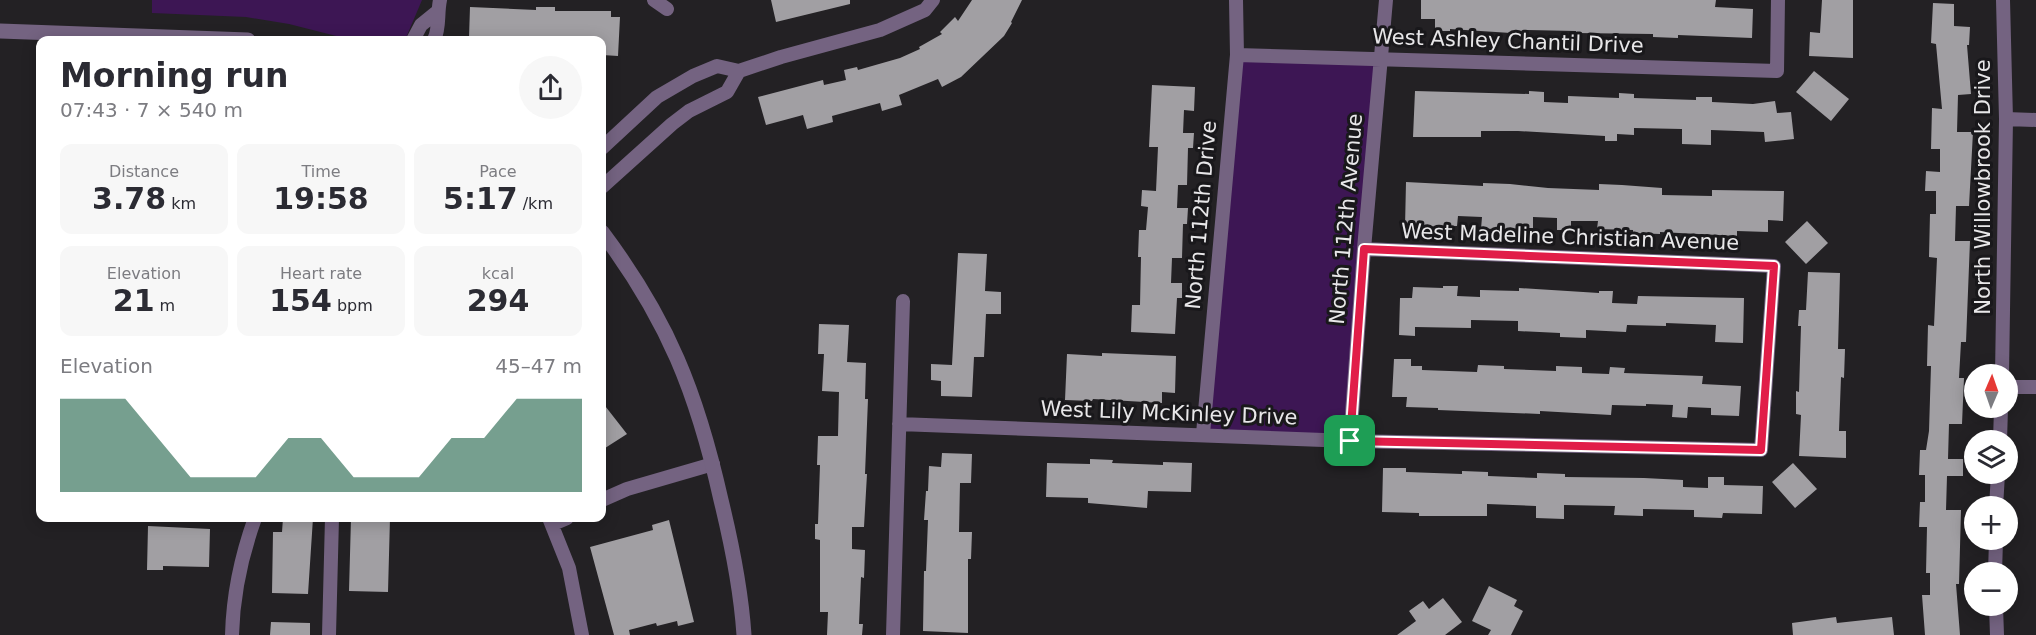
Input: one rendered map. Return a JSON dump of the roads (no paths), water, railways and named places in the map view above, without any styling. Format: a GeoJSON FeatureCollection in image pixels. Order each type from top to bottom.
{"type":"FeatureCollection","features":[{"type":"Feature","properties":{"kind":"street"},"geometry":{"type":"LineString","coordinates":[[654,0],[667,9]]}},
{"type":"Feature","properties":{"kind":"street"},"geometry":{"type":"LineString","coordinates":[[606,144],[636,114],[685,80],[717,66],[740,71],[781,57],[880,30],[925,10],[933,0]]}},
{"type":"Feature","properties":{"kind":"street","name":"North 112th Drive"},"geometry":{"type":"LineString","coordinates":[[1203,434],[1237,55],[1236,0]]}},
{"type":"Feature","properties":{"kind":"street","name":"North 112th Avenue"},"geometry":{"type":"LineString","coordinates":[[1350,441],[1386,0]]}},
{"type":"Feature","properties":{"kind":"street","name":"West Ashley Chantil Drive"},"geometry":{"type":"LineString","coordinates":[[1237,55],[1777,71],[1778,0]]}},
{"type":"Feature","properties":{"kind":"street","name":"North Willowbrook Drive"},"geometry":{"type":"LineString","coordinates":[[2002,364],[2006,119],[2003,0]]}},
{"type":"Feature","properties":{"kind":"street"},"geometry":{"type":"LineString","coordinates":[[415,36],[421,25],[438,6]]}},
{"type":"Feature","properties":{"kind":"street"},"geometry":{"type":"LineString","coordinates":[[436,36],[438,6]]}},
{"type":"Feature","properties":{"kind":"street"},"geometry":{"type":"LineString","coordinates":[[0,31],[158,36]]}},
{"type":"Feature","properties":{"kind":"street"},"geometry":{"type":"LineString","coordinates":[[606,183],[689,111],[727,92],[740,71]]}},
{"type":"Feature","properties":{"kind":"street"},"geometry":{"type":"LineString","coordinates":[[2006,119],[2036,120]]}},
{"type":"Feature","properties":{"kind":"street"},"geometry":{"type":"LineString","coordinates":[[606,238],[650,302],[675,352],[696,404],[713,464],[737,574],[744,635]]}},
{"type":"Feature","properties":{"kind":"street","name":"West Madeline Christian Avenue"},"geometry":{"type":"LineString","coordinates":[[1364,249],[1774,266],[1761,450]]}},
{"type":"Feature","properties":{"kind":"street"},"geometry":{"type":"LineString","coordinates":[[893,635],[903,301]]}},
{"type":"Feature","properties":{"kind":"street"},"geometry":{"type":"LineString","coordinates":[[2018,387],[2036,387]]}},
{"type":"Feature","properties":{"kind":"street","name":"West Lily McKinley Drive"},"geometry":{"type":"LineString","coordinates":[[899,424],[1350,441],[1761,450]]}},
{"type":"Feature","properties":{"kind":"street"},"geometry":{"type":"LineString","coordinates":[[606,498],[627,489],[713,464]]}},
{"type":"Feature","properties":{"kind":"street"},"geometry":{"type":"LineString","coordinates":[[232,635],[233,612],[241,568],[254,522]]}},
{"type":"Feature","properties":{"kind":"street"},"geometry":{"type":"LineString","coordinates":[[329,635],[332,522]]}},
{"type":"Feature","properties":{"kind":"street"},"geometry":{"type":"LineString","coordinates":[[551,522],[565,553],[574,585],[582,635]]}},
{"type":"Feature","properties":{"kind":"street"},"geometry":{"type":"LineString","coordinates":[[1996,616],[1997,635]]}}]}
